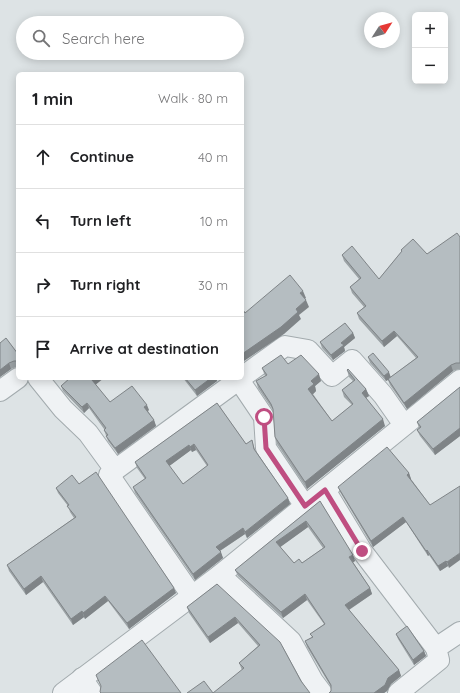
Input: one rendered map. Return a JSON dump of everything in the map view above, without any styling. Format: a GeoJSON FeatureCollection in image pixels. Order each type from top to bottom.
{"type":"FeatureCollection","features":[{"type":"Feature","properties":{"kind":"street"},"geometry":{"type":"LineString","coordinates":[[244,374],[285,346],[308,350],[332,376],[352,360],[383,395],[404,425]]}},
{"type":"Feature","properties":{"kind":"street"},"geometry":{"type":"LineString","coordinates":[[0,391],[16,379]]}},
{"type":"Feature","properties":{"kind":"street"},"geometry":{"type":"LineString","coordinates":[[40,380],[63,410],[88,433],[115,470]]}},
{"type":"Feature","properties":{"kind":"street"},"geometry":{"type":"LineString","coordinates":[[192,596],[109,475],[115,470],[236,380],[264,417],[266,448],[305,506]]}},
{"type":"Feature","properties":{"kind":"street"},"geometry":{"type":"LineString","coordinates":[[63,693],[87,686],[192,596],[220,575],[460,380]]}},
{"type":"Feature","properties":{"kind":"street"},"geometry":{"type":"LineString","coordinates":[[325,490],[362,551],[436,648],[439,660],[398,693]]}},
{"type":"Feature","properties":{"kind":"street"},"geometry":{"type":"LineString","coordinates":[[220,575],[291,641],[313,681],[322,693]]}},
{"type":"Feature","properties":{"kind":"street"},"geometry":{"type":"LineString","coordinates":[[436,648],[460,632]]}},
{"type":"Feature","properties":{"kind":"building"},"geometry":{"type":"Polygon","coordinates":[[[457,233],[460,237],[460,363],[451,365],[404,403],[388,379],[418,357],[394,331],[382,341],[357,313],[366,306],[350,287],[361,278],[342,255],[352,246],[379,279],[402,251],[401,250],[413,239],[427,254],[457,233]]]}},
{"type":"Feature","properties":{"kind":"building"},"geometry":{"type":"Polygon","coordinates":[[[290,275],[303,291],[300,293],[306,300],[296,309],[298,312],[281,327],[244,353],[244,311],[245,313],[290,275]]]}},
{"type":"Feature","properties":{"kind":"building"},"geometry":{"type":"Polygon","coordinates":[[[345,323],[353,333],[341,343],[344,345],[331,355],[320,342],[345,323]]]}},
{"type":"Feature","properties":{"kind":"building"},"geometry":{"type":"Polygon","coordinates":[[[6,338],[16,351],[16,361],[9,363],[0,370],[0,343],[6,338]]]}},
{"type":"Feature","properties":{"kind":"building"},"geometry":{"type":"Polygon","coordinates":[[[373,353],[389,372],[384,376],[368,357],[373,353]]]}},
{"type":"Feature","properties":{"kind":"building"},"geometry":{"type":"Polygon","coordinates":[[[281,355],[288,364],[301,355],[319,374],[311,381],[314,384],[308,389],[332,421],[353,404],[342,390],[355,380],[347,370],[348,369],[366,389],[362,393],[383,419],[305,482],[275,437],[273,409],[256,381],[267,375],[262,368],[281,355]]]}},
{"type":"Feature","properties":{"kind":"building"},"geometry":{"type":"Polygon","coordinates":[[[68,380],[92,380],[110,402],[132,386],[147,405],[144,407],[154,420],[115,448],[106,436],[108,435],[104,430],[106,428],[87,403],[82,407],[61,386],[68,380]]]}},
{"type":"Feature","properties":{"kind":"building"},"geometry":{"type":"Polygon","coordinates":[[[187,380],[208,380],[195,390],[187,380]]]}},
{"type":"Feature","properties":{"kind":"building"},"geometry":{"type":"Polygon","coordinates":[[[460,387],[460,428],[433,449],[417,430],[421,427],[417,422],[460,387]]]}},
{"type":"Feature","properties":{"kind":"building"},"geometry":{"type":"Polygon","coordinates":[[[217,403],[246,444],[252,440],[254,449],[288,498],[245,532],[243,528],[216,547],[221,552],[193,574],[133,487],[146,478],[135,462],[217,403]],[[194,444],[190,447],[189,445],[166,461],[183,484],[208,465],[194,444]]]}},
{"type":"Feature","properties":{"kind":"building"},"geometry":{"type":"Polygon","coordinates":[[[387,447],[409,473],[407,475],[430,505],[460,486],[460,553],[447,562],[446,561],[438,566],[403,517],[371,541],[338,487],[387,447]]]}},
{"type":"Feature","properties":{"kind":"building"},"geometry":{"type":"Polygon","coordinates":[[[96,472],[174,588],[127,623],[105,596],[83,613],[82,611],[71,619],[41,576],[24,589],[7,565],[76,517],[56,488],[72,475],[79,484],[96,472]]]}},
{"type":"Feature","properties":{"kind":"building"},"geometry":{"type":"Polygon","coordinates":[[[320,501],[353,555],[349,557],[370,588],[345,605],[399,670],[388,678],[385,685],[374,693],[329,693],[331,691],[331,685],[305,641],[313,637],[310,634],[325,624],[305,594],[281,612],[235,570],[320,501]],[[306,521],[276,542],[294,563],[299,559],[302,563],[325,547],[306,521]]]}},
{"type":"Feature","properties":{"kind":"building"},"geometry":{"type":"Polygon","coordinates":[[[217,584],[280,642],[301,681],[310,693],[213,693],[244,668],[239,663],[260,645],[235,617],[208,637],[187,607],[217,584]]]}},
{"type":"Feature","properties":{"kind":"building"},"geometry":{"type":"Polygon","coordinates":[[[407,626],[424,651],[413,660],[396,634],[407,626]]]}},
{"type":"Feature","properties":{"kind":"building"},"geometry":{"type":"Polygon","coordinates":[[[142,640],[181,693],[101,693],[101,686],[96,675],[142,640]]]}},
{"type":"Feature","properties":{"kind":"building"},"geometry":{"type":"Polygon","coordinates":[[[204,681],[213,693],[187,693],[204,681]]]}},
{"type":"Feature","properties":{"kind":"route"},"geometry":{"type":"LineString","coordinates":[[264,417],[266,448],[305,506],[325,490],[362,551]]}}]}
